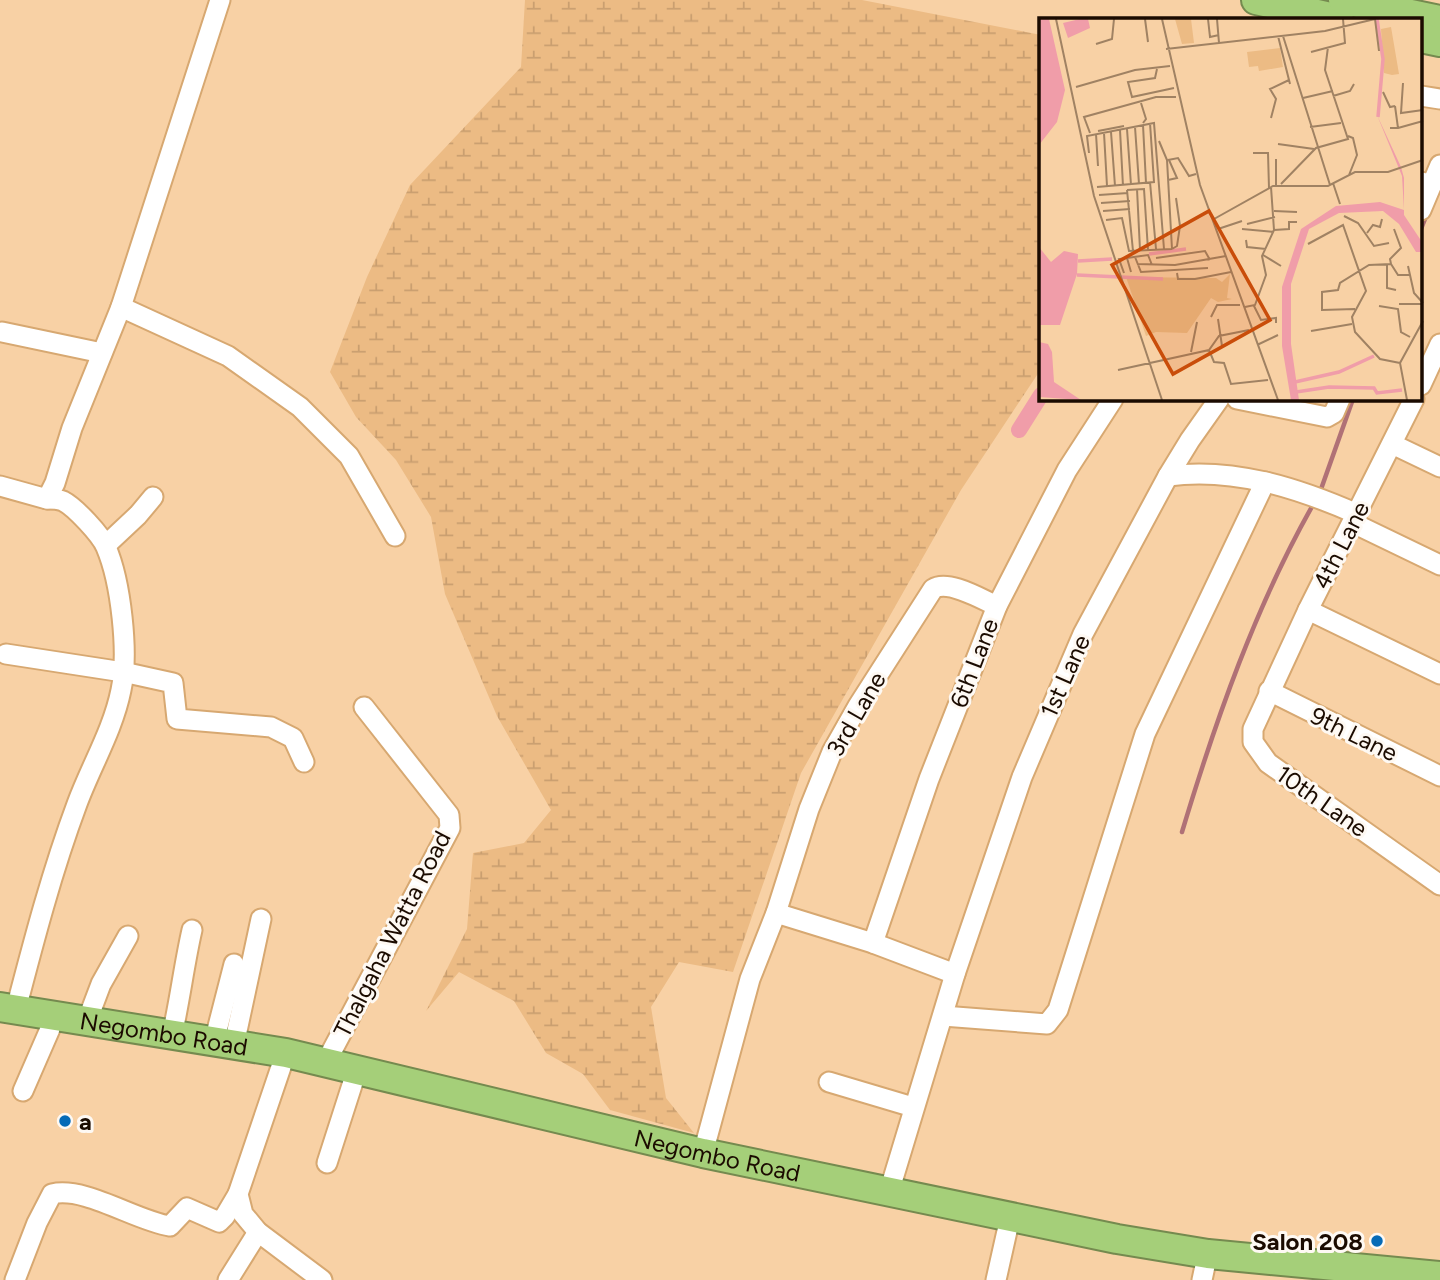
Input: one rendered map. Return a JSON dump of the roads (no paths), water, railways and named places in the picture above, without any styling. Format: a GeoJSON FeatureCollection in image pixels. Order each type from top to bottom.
{"type":"FeatureCollection","features":[{"type":"Feature","properties":{"kind":"highway"},"geometry":{"type":"LineString","coordinates":[[1256,0],[1335,18]]}},
{"type":"Feature","properties":{"kind":"highway"},"geometry":{"type":"LineString","coordinates":[[1343,0],[1440,20]]}},
{"type":"Feature","properties":{"kind":"highway"},"geometry":{"type":"LineString","coordinates":[[1422,38],[1440,43]]}},
{"type":"Feature","properties":{"kind":"highway","name":"Negombo Road"},"geometry":{"type":"LineString","coordinates":[[5,1012],[87,1021],[326,1062],[702,1153],[1117,1239],[1334,1276]]}},
{"type":"Feature","properties":{"kind":"highway","name":"Negombo Road"},"geometry":{"type":"LineString","coordinates":[[5,1012],[50,1029],[281,1067],[353,1082],[700,1166],[1204,1273],[1440,1276]]}},
{"type":"Feature","properties":{"kind":"street"},"geometry":{"type":"LineString","coordinates":[[47,499],[55,483],[72,428],[121,307],[219,0]]}},
{"type":"Feature","properties":{"kind":"street"},"geometry":{"type":"LineString","coordinates":[[1422,96],[1440,99]]}},
{"type":"Feature","properties":{"kind":"street"},"geometry":{"type":"LineString","coordinates":[[1422,205],[1426,183],[1440,165]]}},
{"type":"Feature","properties":{"kind":"street"},"geometry":{"type":"LineString","coordinates":[[121,307],[228,356],[300,407],[349,456],[395,536]]}},
{"type":"Feature","properties":{"kind":"street"},"geometry":{"type":"LineString","coordinates":[[2,332],[102,353]]}},
{"type":"Feature","properties":{"kind":"street"},"geometry":{"type":"LineString","coordinates":[[1422,383],[1438,356]]}},
{"type":"Feature","properties":{"kind":"street","name":"6th Lane"},"geometry":{"type":"LineString","coordinates":[[873,943],[929,779],[997,606],[1067,470],[1112,401]]}},
{"type":"Feature","properties":{"kind":"street","name":"1st Lane"},"geometry":{"type":"LineString","coordinates":[[889,1192],[955,974],[1022,777],[1083,634],[1168,476],[1218,401]]}},
{"type":"Feature","properties":{"kind":"street"},"geometry":{"type":"LineString","coordinates":[[1247,401],[1327,417],[1334,413],[1339,401]]}},
{"type":"Feature","properties":{"kind":"street","name":"4th Lane"},"geometry":{"type":"LineString","coordinates":[[1269,691],[1413,401]]}},
{"type":"Feature","properties":{"kind":"street"},"geometry":{"type":"LineString","coordinates":[[1392,444],[1440,467]]}},
{"type":"Feature","properties":{"kind":"street"},"geometry":{"type":"LineString","coordinates":[[1168,476],[1202,473],[1244,477],[1303,492],[1326,500],[1355,519],[1440,565]]}},
{"type":"Feature","properties":{"kind":"street"},"geometry":{"type":"LineString","coordinates":[[943,1016],[1047,1024],[1058,1010],[1144,734],[1265,482]]}},
{"type":"Feature","properties":{"kind":"street"},"geometry":{"type":"LineString","coordinates":[[0,486],[62,501],[84,519],[106,545],[117,584],[122,626],[123,672],[121,690],[111,722],[77,803],[5,1012]]}},
{"type":"Feature","properties":{"kind":"street"},"geometry":{"type":"LineString","coordinates":[[106,545],[153,497]]}},
{"type":"Feature","properties":{"kind":"street","name":"3rd Lane"},"geometry":{"type":"LineString","coordinates":[[702,1153],[750,979],[776,913],[809,809],[832,752],[858,706],[933,589],[939,585],[948,585],[997,606]]}},
{"type":"Feature","properties":{"kind":"street"},"geometry":{"type":"LineString","coordinates":[[1308,610],[1440,674]]}},
{"type":"Feature","properties":{"kind":"street"},"geometry":{"type":"LineString","coordinates":[[6,653],[173,683],[177,719],[271,727],[293,738],[304,762]]}},
{"type":"Feature","properties":{"kind":"street","name":"9th Lane"},"geometry":{"type":"LineString","coordinates":[[1269,691],[1440,776]]}},
{"type":"Feature","properties":{"kind":"street","name":"10th Lane"},"geometry":{"type":"LineString","coordinates":[[1269,691],[1252,729],[1253,742],[1268,763],[1440,885]]}},
{"type":"Feature","properties":{"kind":"street","name":"Thalgaha Watta Road"},"geometry":{"type":"LineString","coordinates":[[326,1062],[450,828],[450,815],[364,707]]}},
{"type":"Feature","properties":{"kind":"street"},"geometry":{"type":"LineString","coordinates":[[776,913],[873,943],[955,974]]}},
{"type":"Feature","properties":{"kind":"street"},"geometry":{"type":"LineString","coordinates":[[224,1043],[261,919]]}},
{"type":"Feature","properties":{"kind":"street"},"geometry":{"type":"LineString","coordinates":[[172,1035],[192,930]]}},
{"type":"Feature","properties":{"kind":"street"},"geometry":{"type":"LineString","coordinates":[[87,1021],[101,984],[128,936]]}},
{"type":"Feature","properties":{"kind":"street"},"geometry":{"type":"LineString","coordinates":[[224,1043],[234,964]]}},
{"type":"Feature","properties":{"kind":"street"},"geometry":{"type":"LineString","coordinates":[[23,1091],[50,1029]]}},
{"type":"Feature","properties":{"kind":"street"},"geometry":{"type":"LineString","coordinates":[[15,1280],[37,1223],[52,1194],[60,1192],[81,1196],[170,1226],[187,1208],[219,1222],[238,1194],[281,1067]]}},
{"type":"Feature","properties":{"kind":"street"},"geometry":{"type":"LineString","coordinates":[[327,1163],[353,1082]]}},
{"type":"Feature","properties":{"kind":"street"},"geometry":{"type":"LineString","coordinates":[[829,1082],[913,1107]]}},
{"type":"Feature","properties":{"kind":"street"},"geometry":{"type":"LineString","coordinates":[[238,1194],[243,1214],[258,1233],[322,1280]]}},
{"type":"Feature","properties":{"kind":"street"},"geometry":{"type":"LineString","coordinates":[[996,1280],[1007,1231]]}},
{"type":"Feature","properties":{"kind":"street"},"geometry":{"type":"LineString","coordinates":[[228,1280],[258,1233]]}},
{"type":"Feature","properties":{"kind":"waterway"},"geometry":{"type":"LineString","coordinates":[[1422,226],[1427,214]]}},
{"type":"Feature","properties":{"kind":"waterway"},"geometry":{"type":"LineString","coordinates":[[1019,430],[1039,398]]}},
{"type":"Feature","properties":{"kind":"waterway"},"geometry":{"type":"LineString","coordinates":[[1320,492],[1352,401]]}},
{"type":"Feature","properties":{"kind":"waterway"},"geometry":{"type":"LineString","coordinates":[[1182,832],[1239,663],[1274,582],[1314,503]]}},
{"type":"Feature","properties":{"kind":"place","name":"a"},"geometry":{"type":"Point","coordinates":[65,1121]}},
{"type":"Feature","properties":{"kind":"place","name":"Salon 208"},"geometry":{"type":"Point","coordinates":[1377,1241]}}]}
